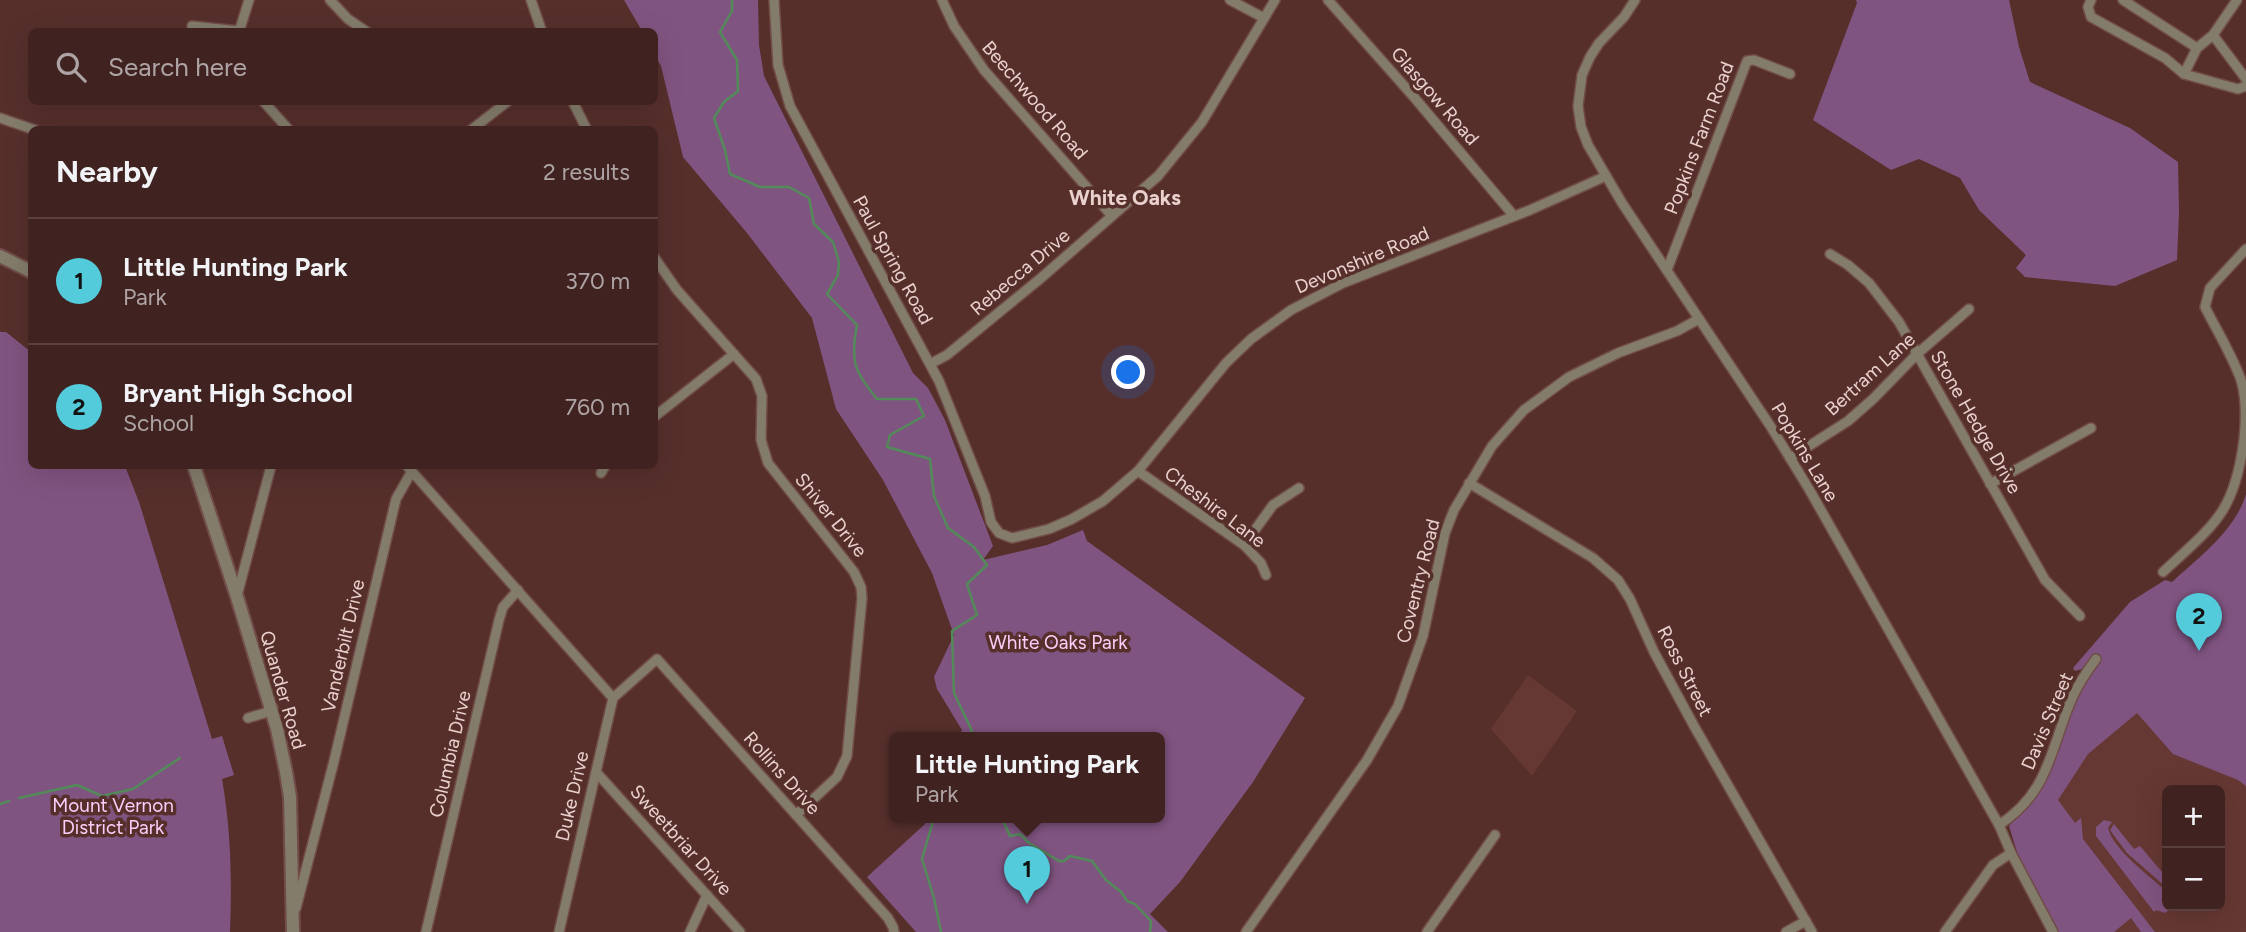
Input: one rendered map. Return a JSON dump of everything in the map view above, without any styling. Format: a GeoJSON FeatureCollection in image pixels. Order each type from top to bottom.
{"type":"FeatureCollection","features":[{"type":"Feature","properties":{"kind":"street"},"geometry":{"type":"LineString","coordinates":[[240,28],[250,0]]}},
{"type":"Feature","properties":{"kind":"street"},"geometry":{"type":"LineString","coordinates":[[330,0],[348,19],[362,28]]}},
{"type":"Feature","properties":{"kind":"street"},"geometry":{"type":"LineString","coordinates":[[531,0],[541,28]]}},
{"type":"Feature","properties":{"kind":"street","name":"Paul Spring Road"},"geometry":{"type":"LineString","coordinates":[[774,0],[778,65],[790,106],[930,364],[953,411],[985,496],[991,522],[999,533]]}},
{"type":"Feature","properties":{"kind":"street","name":"Beechwood Road"},"geometry":{"type":"LineString","coordinates":[[942,0],[954,26],[984,70],[1112,216]]}},
{"type":"Feature","properties":{"kind":"street"},"geometry":{"type":"LineString","coordinates":[[1230,0],[1264,18]]}},
{"type":"Feature","properties":{"kind":"street","name":"Rebecca Drive"},"geometry":{"type":"LineString","coordinates":[[930,364],[947,355],[980,329],[1158,176],[1189,140],[1215,102],[1275,0]]}},
{"type":"Feature","properties":{"kind":"street","name":"Glasgow Road"},"geometry":{"type":"LineString","coordinates":[[1328,0],[1514,216]]}},
{"type":"Feature","properties":{"kind":"street","name":"Popkins Lane"},"geometry":{"type":"LineString","coordinates":[[1635,0],[1624,17],[1599,43],[1586,65],[1580,83],[1578,106],[1581,127],[1588,145],[1790,458],[1999,825],[2053,932]]}},
{"type":"Feature","properties":{"kind":"street"},"geometry":{"type":"LineString","coordinates":[[2091,0],[2088,7],[2091,17],[2165,58],[2184,74],[2238,89],[2246,86]]}},
{"type":"Feature","properties":{"kind":"street"},"geometry":{"type":"LineString","coordinates":[[2123,0],[2197,48]]}},
{"type":"Feature","properties":{"kind":"street"},"geometry":{"type":"LineString","coordinates":[[2184,74],[2197,48],[2213,35],[2237,0]]}},
{"type":"Feature","properties":{"kind":"street"},"geometry":{"type":"LineString","coordinates":[[192,26],[211,28]]}},
{"type":"Feature","properties":{"kind":"street"},"geometry":{"type":"LineString","coordinates":[[2213,35],[2246,79]]}},
{"type":"Feature","properties":{"kind":"street","name":"Popkins Farm Road"},"geometry":{"type":"LineString","coordinates":[[1667,270],[1747,61],[1754,60],[1790,74]]}},
{"type":"Feature","properties":{"kind":"street"},"geometry":{"type":"LineString","coordinates":[[267,105],[285,126]]}},
{"type":"Feature","properties":{"kind":"street"},"geometry":{"type":"LineString","coordinates":[[476,126],[503,105]]}},
{"type":"Feature","properties":{"kind":"street"},"geometry":{"type":"LineString","coordinates":[[574,105],[585,126]]}},
{"type":"Feature","properties":{"kind":"street"},"geometry":{"type":"LineString","coordinates":[[0,118],[28,128]]}},
{"type":"Feature","properties":{"kind":"street","name":"Devonshire Road"},"geometry":{"type":"LineString","coordinates":[[999,533],[1012,538],[1026,535],[1072,519],[1103,501],[1138,471],[1226,363],[1251,339],[1309,299],[1606,176]]}},
{"type":"Feature","properties":{"kind":"street"},"geometry":{"type":"LineString","coordinates":[[2163,572],[2219,518],[2233,494],[2240,470],[2246,404],[2242,381],[2205,307],[2210,288],[2246,249]]}},
{"type":"Feature","properties":{"kind":"street","name":"Stone Hedge Drive"},"geometry":{"type":"LineString","coordinates":[[1830,254],[1848,265],[1881,298],[1899,322],[2045,579],[2080,616]]}},
{"type":"Feature","properties":{"kind":"street"},"geometry":{"type":"LineString","coordinates":[[0,256],[28,270]]}},
{"type":"Feature","properties":{"kind":"street","name":"Shiver Drive"},"geometry":{"type":"LineString","coordinates":[[658,263],[677,290],[756,379],[763,405],[761,440],[768,463],[854,572],[861,587],[847,757],[837,777],[796,815]]}},
{"type":"Feature","properties":{"kind":"street","name":"Bertram Lane"},"geometry":{"type":"LineString","coordinates":[[1790,458],[1848,421],[1873,400],[1917,354],[1969,309]]}},
{"type":"Feature","properties":{"kind":"street","name":"Coventry Road"},"geometry":{"type":"LineString","coordinates":[[1246,932],[1367,760],[1398,706],[1423,636],[1445,533],[1454,510],[1482,459],[1524,410],[1551,389],[1585,368],[1661,338],[1699,319]]}},
{"type":"Feature","properties":{"kind":"street"},"geometry":{"type":"LineString","coordinates":[[658,414],[734,355]]}},
{"type":"Feature","properties":{"kind":"street"},"geometry":{"type":"LineString","coordinates":[[1990,484],[2091,428]]}},
{"type":"Feature","properties":{"kind":"street","name":"Quander Road"},"geometry":{"type":"LineString","coordinates":[[195,469],[237,597],[284,762],[290,797],[293,932]]}},
{"type":"Feature","properties":{"kind":"street"},"geometry":{"type":"LineString","coordinates":[[237,597],[270,469]]}},
{"type":"Feature","properties":{"kind":"street","name":"Vanderbilt Drive"},"geometry":{"type":"LineString","coordinates":[[294,914],[334,761],[396,499],[410,469]]}},
{"type":"Feature","properties":{"kind":"street"},"geometry":{"type":"LineString","coordinates":[[411,469],[613,698]]}},
{"type":"Feature","properties":{"kind":"street","name":"Cheshire Lane"},"geometry":{"type":"LineString","coordinates":[[1138,471],[1244,545],[1261,564],[1266,575]]}},
{"type":"Feature","properties":{"kind":"street","name":"Ross Street"},"geometry":{"type":"LineString","coordinates":[[1469,483],[1593,558],[1618,580],[1694,726],[1812,932]]}},
{"type":"Feature","properties":{"kind":"street"},"geometry":{"type":"LineString","coordinates":[[1244,545],[1273,505],[1298,488]]}},
{"type":"Feature","properties":{"kind":"street","name":"Columbia Drive"},"geometry":{"type":"LineString","coordinates":[[426,932],[499,620],[503,607],[518,590]]}},
{"type":"Feature","properties":{"kind":"street","name":"Rollins Drive"},"geometry":{"type":"LineString","coordinates":[[613,698],[657,659],[888,918],[894,932]]}},
{"type":"Feature","properties":{"kind":"street","name":"Davis Street"},"geometry":{"type":"LineString","coordinates":[[1999,825],[2022,808],[2038,786],[2073,696],[2096,659]]}},
{"type":"Feature","properties":{"kind":"street","name":"Duke Drive"},"geometry":{"type":"LineString","coordinates":[[559,932],[613,698]]}},
{"type":"Feature","properties":{"kind":"street"},"geometry":{"type":"LineString","coordinates":[[248,718],[271,710]]}},
{"type":"Feature","properties":{"kind":"street","name":"Sweetbriar Drive"},"geometry":{"type":"LineString","coordinates":[[596,772],[740,932]]}},
{"type":"Feature","properties":{"kind":"street"},"geometry":{"type":"LineString","coordinates":[[1427,932],[1495,835]]}},
{"type":"Feature","properties":{"kind":"street"},"geometry":{"type":"LineString","coordinates":[[1945,932],[1993,865],[2011,853]]}},
{"type":"Feature","properties":{"kind":"street"},"geometry":{"type":"LineString","coordinates":[[690,932],[707,895]]}},
{"type":"Feature","properties":{"kind":"street"},"geometry":{"type":"LineString","coordinates":[[1786,932],[1806,921]]}},
{"type":"Feature","properties":{"kind":"shaded area"},"geometry":{"type":"Polygon","coordinates":[[[2246,512],[2246,932],[2063,932],[2018,847],[2246,512]]]}},
{"type":"Feature","properties":{"kind":"shaded area"},"geometry":{"type":"Polygon","coordinates":[[[1528,675],[1577,711],[1532,776],[1491,729],[1528,675]]]}},
{"type":"Feature","properties":{"kind":"green space","name":"White Oaks Park"},"geometry":{"type":"Polygon","coordinates":[[[624,0],[758,0],[759,45],[764,76],[913,373],[928,388],[945,420],[993,546],[983,560],[1047,545],[1083,530],[1087,541],[1305,698],[1253,782],[1180,882],[1150,914],[1168,932],[916,932],[867,877],[925,823],[1165,823],[1165,732],[961,732],[937,689],[934,677],[954,635],[932,573],[883,480],[836,409],[812,318],[747,233],[683,157],[658,60],[658,28],[640,28],[624,0]]]}},
{"type":"Feature","properties":{"kind":"green space"},"geometry":{"type":"Polygon","coordinates":[[[1856,0],[2009,0],[2030,82],[2130,128],[2178,162],[2177,260],[2115,286],[2025,277],[2016,268],[2026,255],[1979,210],[1960,178],[1919,159],[1891,170],[1813,120],[1856,0]]]}},
{"type":"Feature","properties":{"kind":"green space","name":"Mount Vernon District Park"},"geometry":{"type":"Polygon","coordinates":[[[0,332],[6,332],[28,350],[28,469],[126,469],[139,502],[212,739],[222,736],[234,775],[222,779],[230,856],[230,932],[0,932],[0,332]]]}},
{"type":"Feature","properties":{"kind":"green space"},"geometry":{"type":"Polygon","coordinates":[[[2246,494],[2246,786],[2238,780],[2173,754],[2137,713],[2088,754],[2058,800],[2075,823],[2081,818],[2083,839],[2155,932],[2141,932],[2131,918],[2114,932],[2059,932],[2017,852],[2009,826],[2035,798],[2046,781],[2077,696],[2097,664],[2096,659],[2090,659],[2082,669],[2075,671],[2073,668],[2130,602],[2165,580],[2172,582],[2225,532],[2246,494]]]}},
{"type":"Feature","properties":{"kind":"green space"},"geometry":{"type":"Polygon","coordinates":[[[2104,820],[2112,822],[2108,828],[2112,837],[2125,854],[2162,888],[2162,911],[2168,911],[2154,912],[2096,836],[2096,827],[2104,820]]]}},
{"type":"Feature","properties":{"kind":"green space"},"geometry":{"type":"Polygon","coordinates":[[[2114,824],[2134,849],[2140,846],[2162,872],[2162,884],[2127,853],[2110,830],[2114,824]]]}},
{"type":"Feature","properties":{"kind":"waterway"},"geometry":{"type":"LineString","coordinates":[[732,0],[732,11],[720,32],[737,60],[738,91],[724,102],[714,118],[730,174],[760,187],[789,187],[809,198],[814,224],[833,242],[839,262],[838,275],[827,294],[857,325],[854,357],[859,373],[877,399],[916,399],[924,416],[890,435],[887,447],[930,459],[934,496],[948,528],[974,547],[987,565],[967,584],[977,615],[952,631],[954,693],[972,732]]}},
{"type":"Feature","properties":{"kind":"waterway"},"geometry":{"type":"LineString","coordinates":[[19,798],[77,785],[102,796],[133,789],[180,758]]}},
{"type":"Feature","properties":{"kind":"waterway"},"geometry":{"type":"LineString","coordinates":[[0,804],[9,801]]}},
{"type":"Feature","properties":{"kind":"waterway"},"geometry":{"type":"LineString","coordinates":[[933,823],[922,859],[941,932]]}},
{"type":"Feature","properties":{"kind":"waterway"},"geometry":{"type":"LineString","coordinates":[[1004,823],[1010,836],[1020,834],[1029,843],[1059,861],[1070,856],[1092,861],[1106,880],[1151,921],[1150,932]]}},
{"type":"Feature","properties":{"kind":"place","name":"Bryant High School"},"geometry":{"type":"Point","coordinates":[2199,651]}},
{"type":"Feature","properties":{"kind":"place","name":"Little Hunting Park"},"geometry":{"type":"Point","coordinates":[1027,904]}},
{"type":"Feature","properties":{"kind":"district","name":"White Oaks"},"geometry":{"type":"Point","coordinates":[1125,197]}}]}
